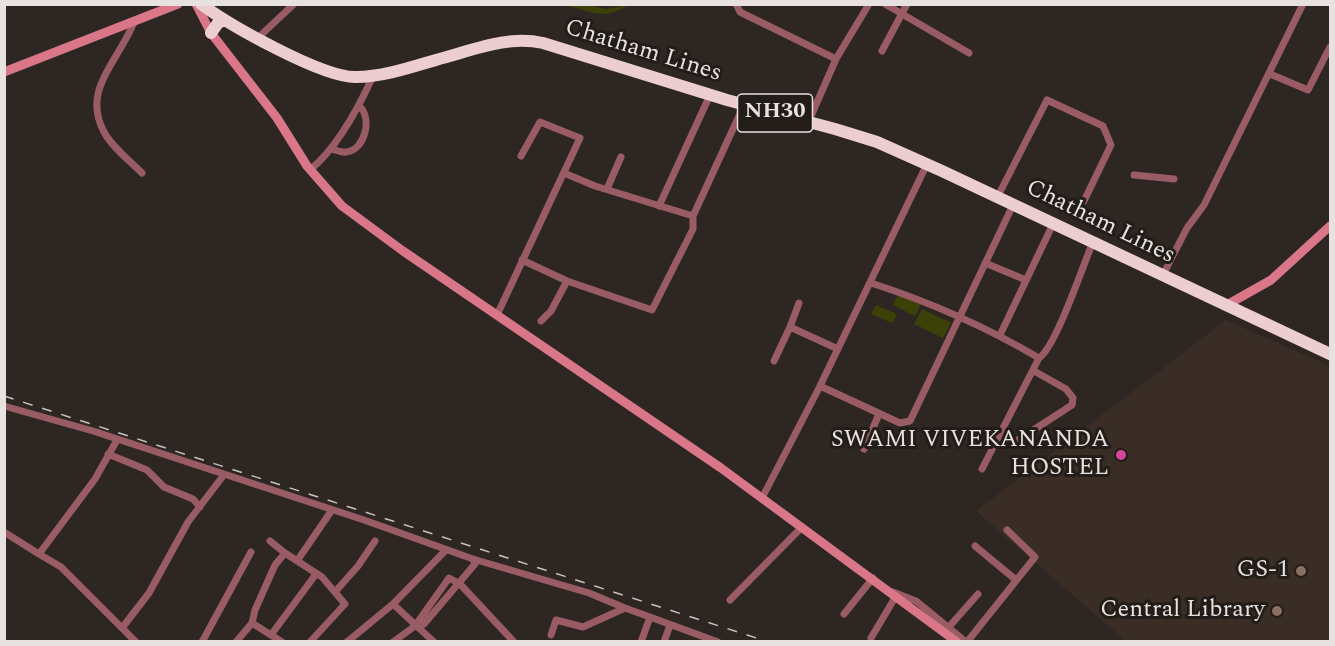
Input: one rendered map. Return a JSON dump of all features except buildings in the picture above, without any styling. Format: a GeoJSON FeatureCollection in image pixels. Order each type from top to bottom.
{"type":"FeatureCollection","features":[{"type":"Feature","properties":{"kind":"highway","name":"Chatham Lines"},"geometry":{"type":"LineString","coordinates":[[201,4],[225,20],[283,51],[338,74],[356,77],[373,76],[497,43],[523,40],[543,43],[744,105],[812,116],[878,137],[1000,192],[1166,271],[1330,354]]}},
{"type":"Feature","properties":{"kind":"highway","name":"Chatham Lines"},"geometry":{"type":"LineString","coordinates":[[212,4],[262,34],[327,64],[351,72],[381,68],[484,40],[532,35],[866,139],[927,164],[1092,242],[1330,349]]}},
{"type":"Feature","properties":{"kind":"highway"},"geometry":{"type":"LineString","coordinates":[[211,33],[218,23],[225,20]]}},
{"type":"Feature","properties":{"kind":"street"},"geometry":{"type":"LineString","coordinates":[[4,72],[178,4]]}},
{"type":"Feature","properties":{"kind":"street"},"geometry":{"type":"LineString","coordinates":[[196,4],[211,33],[277,118],[310,170],[342,206],[762,498],[957,642]]}},
{"type":"Feature","properties":{"kind":"street"},"geometry":{"type":"LineString","coordinates":[[262,34],[294,4]]}},
{"type":"Feature","properties":{"kind":"street"},"geometry":{"type":"LineString","coordinates":[[736,4],[740,12],[836,59]]}},
{"type":"Feature","properties":{"kind":"street"},"geometry":{"type":"LineString","coordinates":[[812,116],[836,59],[869,4]]}},
{"type":"Feature","properties":{"kind":"street"},"geometry":{"type":"LineString","coordinates":[[885,4],[969,53]]}},
{"type":"Feature","properties":{"kind":"street"},"geometry":{"type":"LineString","coordinates":[[882,51],[907,4]]}},
{"type":"Feature","properties":{"kind":"street"},"geometry":{"type":"LineString","coordinates":[[1166,271],[1187,228],[1204,205],[1304,4]]}},
{"type":"Feature","properties":{"kind":"street"},"geometry":{"type":"LineString","coordinates":[[134,22],[125,44],[97,89],[95,99],[104,132],[142,173]]}},
{"type":"Feature","properties":{"kind":"street"},"geometry":{"type":"LineString","coordinates":[[1269,74],[1308,90],[1330,47]]}},
{"type":"Feature","properties":{"kind":"street"},"geometry":{"type":"LineString","coordinates":[[310,170],[332,148],[359,106],[373,76]]}},
{"type":"Feature","properties":{"kind":"street"},"geometry":{"type":"LineString","coordinates":[[659,206],[710,95]]}},
{"type":"Feature","properties":{"kind":"street"},"geometry":{"type":"LineString","coordinates":[[1000,192],[1047,100],[1103,126],[1111,145],[1084,201]]}},
{"type":"Feature","properties":{"kind":"street"},"geometry":{"type":"LineString","coordinates":[[522,260],[567,281],[652,310],[693,229],[693,216],[744,105]]}},
{"type":"Feature","properties":{"kind":"street"},"geometry":{"type":"LineString","coordinates":[[332,148],[344,153],[352,151],[362,138],[367,124],[364,110],[359,106]]}},
{"type":"Feature","properties":{"kind":"street"},"geometry":{"type":"LineString","coordinates":[[497,315],[580,138],[547,124],[538,123],[521,156]]}},
{"type":"Feature","properties":{"kind":"street"},"geometry":{"type":"LineString","coordinates":[[607,189],[621,157]]}},
{"type":"Feature","properties":{"kind":"street"},"geometry":{"type":"LineString","coordinates":[[762,498],[871,283],[927,164]]}},
{"type":"Feature","properties":{"kind":"street"},"geometry":{"type":"LineString","coordinates":[[564,173],[693,216]]}},
{"type":"Feature","properties":{"kind":"street"},"geometry":{"type":"LineString","coordinates":[[1134,175],[1174,179]]}},
{"type":"Feature","properties":{"kind":"street"},"geometry":{"type":"LineString","coordinates":[[820,386],[900,423],[910,421],[1013,205]]}},
{"type":"Feature","properties":{"kind":"street"},"geometry":{"type":"LineString","coordinates":[[1000,335],[1053,224]]}},
{"type":"Feature","properties":{"kind":"street"},"geometry":{"type":"LineString","coordinates":[[1228,304],[1271,280],[1330,226]]}},
{"type":"Feature","properties":{"kind":"street"},"geometry":{"type":"LineString","coordinates":[[982,470],[1040,358],[1046,354],[1054,338],[1092,242]]}},
{"type":"Feature","properties":{"kind":"street"},"geometry":{"type":"LineString","coordinates":[[985,262],[1026,280]]}},
{"type":"Feature","properties":{"kind":"street"},"geometry":{"type":"LineString","coordinates":[[541,321],[551,311],[567,281]]}},
{"type":"Feature","properties":{"kind":"street"},"geometry":{"type":"LineString","coordinates":[[871,283],[920,299],[960,316],[1040,358]]}},
{"type":"Feature","properties":{"kind":"street"},"geometry":{"type":"LineString","coordinates":[[774,361],[799,303]]}},
{"type":"Feature","properties":{"kind":"street"},"geometry":{"type":"LineString","coordinates":[[790,327],[838,349]]}},
{"type":"Feature","properties":{"kind":"street"},"geometry":{"type":"LineString","coordinates":[[1000,435],[1015,442],[1072,405],[1073,398],[1066,389],[1034,371]]}},
{"type":"Feature","properties":{"kind":"street"},"geometry":{"type":"LineString","coordinates":[[4,406],[332,510],[473,559],[589,593],[713,641]]}},
{"type":"Feature","properties":{"kind":"street"},"geometry":{"type":"LineString","coordinates":[[864,449],[879,414]]}},
{"type":"Feature","properties":{"kind":"street"},"geometry":{"type":"LineString","coordinates":[[39,554],[95,479],[117,440]]}},
{"type":"Feature","properties":{"kind":"street"},"geometry":{"type":"LineString","coordinates":[[108,454],[147,470],[164,487],[193,499],[200,507]]}},
{"type":"Feature","properties":{"kind":"street"},"geometry":{"type":"LineString","coordinates":[[122,628],[149,593],[200,507],[223,476]]}},
{"type":"Feature","properties":{"kind":"street"},"geometry":{"type":"LineString","coordinates":[[297,561],[332,510]]}},
{"type":"Feature","properties":{"kind":"street"},"geometry":{"type":"LineString","coordinates":[[730,600],[802,527]]}},
{"type":"Feature","properties":{"kind":"street"},"geometry":{"type":"LineString","coordinates":[[893,593],[915,601],[967,642],[1035,556],[1007,530]]}},
{"type":"Feature","properties":{"kind":"street"},"geometry":{"type":"LineString","coordinates":[[4,532],[61,567],[136,642]]}},
{"type":"Feature","properties":{"kind":"street"},"geometry":{"type":"LineString","coordinates":[[270,540],[316,574],[345,604],[310,642]]}},
{"type":"Feature","properties":{"kind":"street"},"geometry":{"type":"LineString","coordinates":[[335,592],[358,566],[375,541]]}},
{"type":"Feature","properties":{"kind":"street"},"geometry":{"type":"LineString","coordinates":[[975,546],[1016,580]]}},
{"type":"Feature","properties":{"kind":"street"},"geometry":{"type":"LineString","coordinates":[[347,642],[393,604],[446,550]]}},
{"type":"Feature","properties":{"kind":"street"},"geometry":{"type":"LineString","coordinates":[[202,642],[251,552]]}},
{"type":"Feature","properties":{"kind":"street"},"geometry":{"type":"LineString","coordinates":[[236,642],[252,623],[255,610],[275,565],[285,553]]}},
{"type":"Feature","properties":{"kind":"street"},"geometry":{"type":"LineString","coordinates":[[415,626],[424,624],[459,584],[475,564],[473,559]]}},
{"type":"Feature","properties":{"kind":"street"},"geometry":{"type":"LineString","coordinates":[[271,635],[316,574]]}},
{"type":"Feature","properties":{"kind":"street"},"geometry":{"type":"LineString","coordinates":[[393,642],[415,626],[448,578],[459,584],[514,642]]}},
{"type":"Feature","properties":{"kind":"street"},"geometry":{"type":"LineString","coordinates":[[844,614],[873,579]]}},
{"type":"Feature","properties":{"kind":"street"},"geometry":{"type":"LineString","coordinates":[[871,638],[893,593]]}},
{"type":"Feature","properties":{"kind":"street"},"geometry":{"type":"LineString","coordinates":[[948,628],[978,594]]}},
{"type":"Feature","properties":{"kind":"street"},"geometry":{"type":"LineString","coordinates":[[393,604],[434,642]]}},
{"type":"Feature","properties":{"kind":"street"},"geometry":{"type":"LineString","coordinates":[[551,635],[556,620],[583,627],[625,608]]}},
{"type":"Feature","properties":{"kind":"street"},"geometry":{"type":"LineString","coordinates":[[641,642],[650,617]]}},
{"type":"Feature","properties":{"kind":"street"},"geometry":{"type":"LineString","coordinates":[[252,623],[282,642]]}},
{"type":"Feature","properties":{"kind":"street"},"geometry":{"type":"LineString","coordinates":[[664,642],[670,625]]}},
{"type":"Feature","properties":{"kind":"shaded area"},"geometry":{"type":"Polygon","coordinates":[[[1226,320],[1330,366],[1330,641],[1121,641],[1122,638],[976,511],[1226,320]]]}},
{"type":"Feature","properties":{"kind":"green space"},"geometry":{"type":"Polygon","coordinates":[[[568,5],[588,5],[606,9],[628,5],[620,10],[599,14],[568,5]]]}},
{"type":"Feature","properties":{"kind":"green space"},"geometry":{"type":"Polygon","coordinates":[[[899,293],[921,304],[915,316],[893,305],[899,293]]]}},
{"type":"Feature","properties":{"kind":"green space"},"geometry":{"type":"Polygon","coordinates":[[[876,305],[897,314],[892,323],[871,314],[876,305]]]}},
{"type":"Feature","properties":{"kind":"green space"},"geometry":{"type":"Polygon","coordinates":[[[922,309],[951,323],[943,338],[914,324],[922,309]]]}},
{"type":"Feature","properties":{"kind":"railway"},"geometry":{"type":"LineString","coordinates":[[4,396],[769,642]]}},
{"type":"Feature","properties":{"kind":"place","name":"SWAMI VIVEKANANDA HOSTEL"},"geometry":{"type":"Point","coordinates":[1121,455]}},
{"type":"Feature","properties":{"kind":"place","name":"GS-1"},"geometry":{"type":"Point","coordinates":[1301,571]}},
{"type":"Feature","properties":{"kind":"place","name":"Central Library"},"geometry":{"type":"Point","coordinates":[1277,611]}}]}
